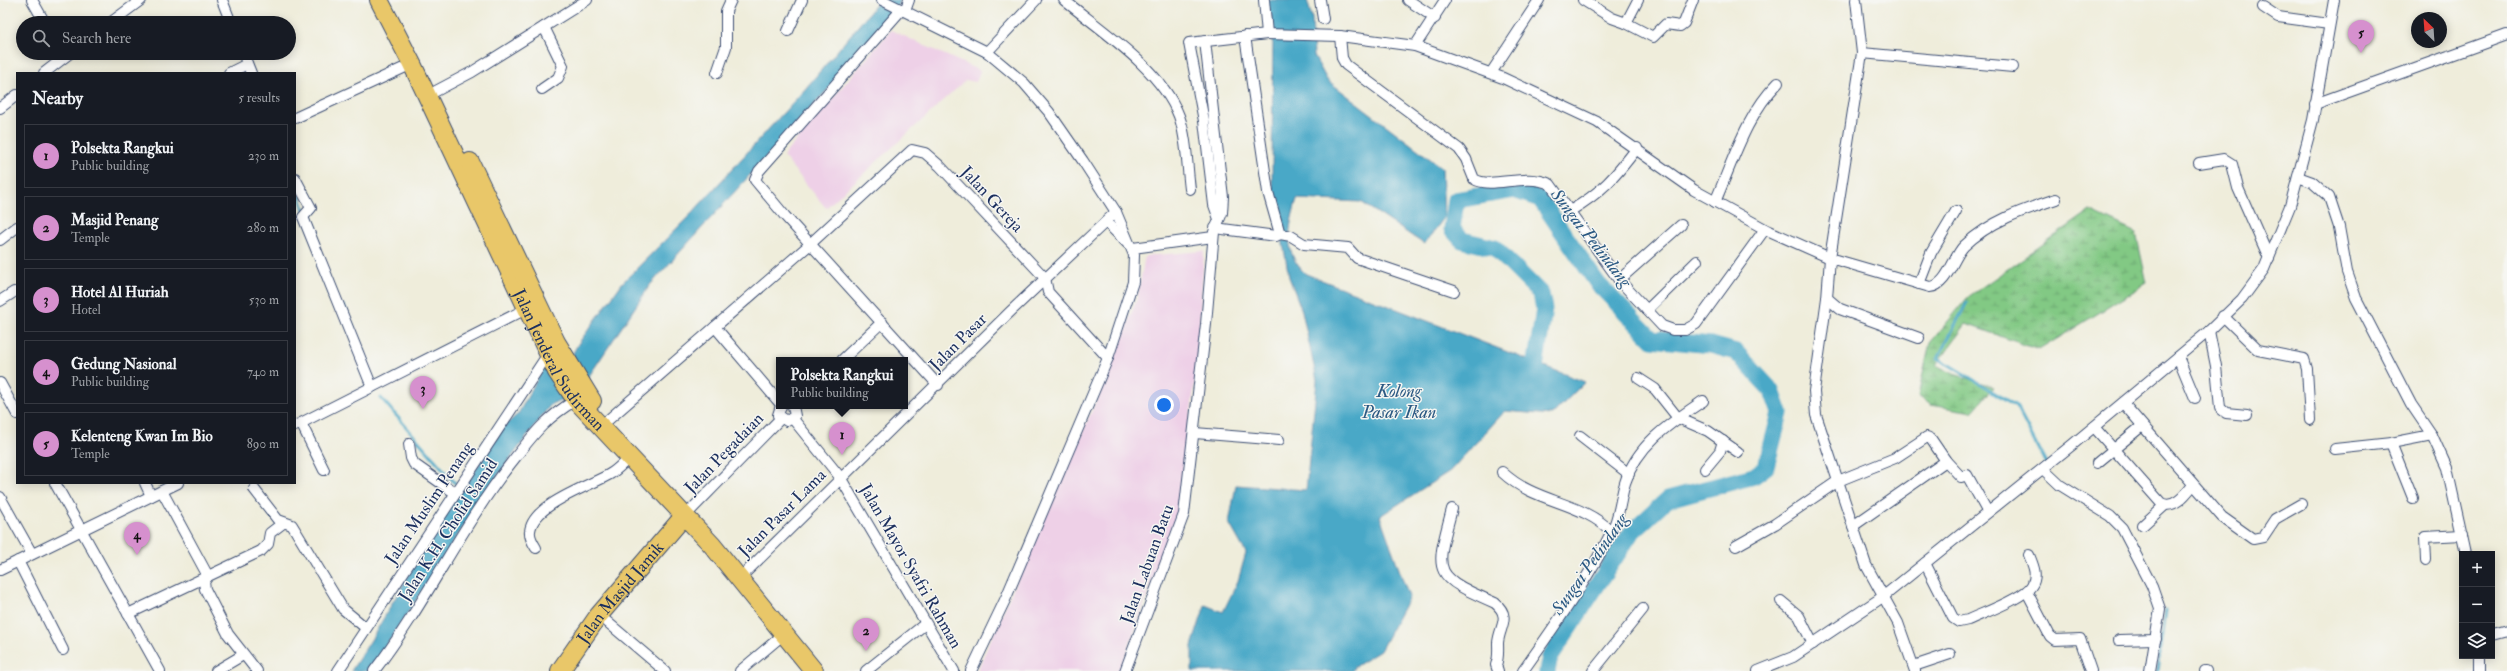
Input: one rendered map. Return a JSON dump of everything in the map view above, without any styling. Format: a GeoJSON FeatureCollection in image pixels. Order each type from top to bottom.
{"type":"FeatureCollection","features":[{"type":"Feature","properties":{"kind":"highway","name":"Jalan Jenderal Sudirman"},"geometry":{"type":"LineString","coordinates":[[379,0],[412,64],[526,309],[578,396],[629,458],[746,572],[825,671]]}},
{"type":"Feature","properties":{"kind":"highway","name":"Jalan Jenderal Sudirman"},"geometry":{"type":"LineString","coordinates":[[391,0],[436,91],[555,359]]}},
{"type":"Feature","properties":{"kind":"highway","name":"Jalan Jenderal Sudirman"},"geometry":{"type":"LineString","coordinates":[[578,396],[608,420],[687,513],[814,671]]}},
{"type":"Feature","properties":{"kind":"highway","name":"Jalan Masjid Jamik"},"geometry":{"type":"LineString","coordinates":[[560,671],[599,615],[687,513]]}},
{"type":"Feature","properties":{"kind":"street"},"geometry":{"type":"LineString","coordinates":[[32,0],[41,16]]}},
{"type":"Feature","properties":{"kind":"street"},"geometry":{"type":"LineString","coordinates":[[119,16],[141,0]]}},
{"type":"Feature","properties":{"kind":"street"},"geometry":{"type":"LineString","coordinates":[[222,0],[228,16]]}},
{"type":"Feature","properties":{"kind":"street"},"geometry":{"type":"LineString","coordinates":[[436,91],[587,0]]}},
{"type":"Feature","properties":{"kind":"street"},"geometry":{"type":"LineString","coordinates":[[718,72],[726,47],[726,11],[730,0]]}},
{"type":"Feature","properties":{"kind":"street"},"geometry":{"type":"LineString","coordinates":[[788,31],[802,0]]}},
{"type":"Feature","properties":{"kind":"street"},"geometry":{"type":"LineString","coordinates":[[882,0],[987,52],[1024,83],[1049,112],[1116,212],[1133,248],[1133,282],[1108,358],[1006,600],[971,671]]}},
{"type":"Feature","properties":{"kind":"street"},"geometry":{"type":"LineString","coordinates":[[909,0],[756,175],[757,184],[938,385]]}},
{"type":"Feature","properties":{"kind":"street"},"geometry":{"type":"LineString","coordinates":[[987,52],[1036,0]]}},
{"type":"Feature","properties":{"kind":"street"},"geometry":{"type":"LineString","coordinates":[[1064,0],[1129,53],[1168,96],[1181,123],[1190,189]]}},
{"type":"Feature","properties":{"kind":"street"},"geometry":{"type":"LineString","coordinates":[[1264,0],[1268,34]]}},
{"type":"Feature","properties":{"kind":"street"},"geometry":{"type":"LineString","coordinates":[[1320,0],[1323,19]]}},
{"type":"Feature","properties":{"kind":"street"},"geometry":{"type":"LineString","coordinates":[[1408,0],[1435,18]]}},
{"type":"Feature","properties":{"kind":"street"},"geometry":{"type":"LineString","coordinates":[[1415,46],[1435,18],[1445,0]]}},
{"type":"Feature","properties":{"kind":"street"},"geometry":{"type":"LineString","coordinates":[[1491,73],[1539,0]]}},
{"type":"Feature","properties":{"kind":"street"},"geometry":{"type":"LineString","coordinates":[[1583,0],[1612,18],[1626,23],[1653,37],[1666,24],[1680,26],[1684,23],[1692,0]]}},
{"type":"Feature","properties":{"kind":"street"},"geometry":{"type":"LineString","coordinates":[[1626,23],[1638,0]]}},
{"type":"Feature","properties":{"kind":"street"},"geometry":{"type":"LineString","coordinates":[[1856,0],[1862,53],[1830,258],[1827,298],[1814,391],[1816,415],[1866,565],[1898,623],[1914,668],[1950,654]]}},
{"type":"Feature","properties":{"kind":"street"},"geometry":{"type":"LineString","coordinates":[[1758,671],[1793,657],[1884,596],[1987,511],[2048,465],[2123,403],[2209,331],[2242,299],[2269,258],[2290,206],[2315,104],[2334,0]]}},
{"type":"Feature","properties":{"kind":"street"},"geometry":{"type":"LineString","coordinates":[[2263,7],[2278,17],[2329,24]]}},
{"type":"Feature","properties":{"kind":"street"},"geometry":{"type":"LineString","coordinates":[[542,89],[558,78],[563,66],[544,27]]}},
{"type":"Feature","properties":{"kind":"street"},"geometry":{"type":"LineString","coordinates":[[1216,228],[1207,139],[1189,44],[1268,34],[1340,36],[1415,46],[1491,73],[1576,110],[1637,148],[1694,190],[1765,229],[1830,258],[1930,287],[1938,285],[1964,246],[1990,226],[2019,211],[2056,199]]}},
{"type":"Feature","properties":{"kind":"street"},"geometry":{"type":"LineString","coordinates":[[2315,104],[2507,35]]}},
{"type":"Feature","properties":{"kind":"street"},"geometry":{"type":"LineString","coordinates":[[1245,36],[1268,192],[1284,235]]}},
{"type":"Feature","properties":{"kind":"street"},"geometry":{"type":"LineString","coordinates":[[1340,36],[1342,58],[1346,65],[1459,149],[1466,159],[1474,179],[1483,183],[1526,178],[1540,179],[1550,184],[1619,280],[1662,326],[1672,330],[1685,330],[1696,324],[1765,229]]}},
{"type":"Feature","properties":{"kind":"street","name":"Jalan Labuan Batu"},"geometry":{"type":"LineString","coordinates":[[1125,671],[1181,525],[1186,505],[1212,250],[1223,197],[1218,138],[1205,41]]}},
{"type":"Feature","properties":{"kind":"street"},"geometry":{"type":"LineString","coordinates":[[1862,53],[2013,67]]}},
{"type":"Feature","properties":{"kind":"street"},"geometry":{"type":"LineString","coordinates":[[45,72],[58,60]]}},
{"type":"Feature","properties":{"kind":"street"},"geometry":{"type":"LineString","coordinates":[[296,118],[412,64]]}},
{"type":"Feature","properties":{"kind":"street"},"geometry":{"type":"LineString","coordinates":[[232,72],[246,67]]}},
{"type":"Feature","properties":{"kind":"street"},"geometry":{"type":"LineString","coordinates":[[1715,202],[1753,114],[1764,97],[1778,82]]}},
{"type":"Feature","properties":{"kind":"street"},"geometry":{"type":"LineString","coordinates":[[0,108],[16,95]]}},
{"type":"Feature","properties":{"kind":"street"},"geometry":{"type":"LineString","coordinates":[[1204,121],[1215,119]]}},
{"type":"Feature","properties":{"kind":"street"},"geometry":{"type":"LineString","coordinates":[[1207,139],[1218,138]]}},
{"type":"Feature","properties":{"kind":"street"},"geometry":{"type":"LineString","coordinates":[[1570,211],[1592,198],[1610,184],[1637,148]]}},
{"type":"Feature","properties":{"kind":"street","name":"Jalan Gereja"},"geometry":{"type":"LineString","coordinates":[[810,243],[912,150],[916,149],[925,153],[940,166],[1045,278]]}},
{"type":"Feature","properties":{"kind":"street"},"geometry":{"type":"LineString","coordinates":[[2199,163],[2224,159],[2232,164],[2238,188],[2269,258]]}},
{"type":"Feature","properties":{"kind":"street"},"geometry":{"type":"LineString","coordinates":[[2298,178],[2312,182],[2329,197],[2339,227],[2347,272],[2356,298],[2411,404],[2432,435],[2449,473],[2465,551]]}},
{"type":"Feature","properties":{"kind":"street"},"geometry":{"type":"LineString","coordinates":[[296,180],[310,205],[307,214],[372,388]]}},
{"type":"Feature","properties":{"kind":"street"},"geometry":{"type":"LineString","coordinates":[[1919,284],[1931,253],[1956,211]]}},
{"type":"Feature","properties":{"kind":"street","name":"Jalan Pasar"},"geometry":{"type":"LineString","coordinates":[[840,477],[938,385],[1045,278],[1116,212]]}},
{"type":"Feature","properties":{"kind":"street"},"geometry":{"type":"LineString","coordinates":[[1106,222],[1133,248]]}},
{"type":"Feature","properties":{"kind":"street"},"geometry":{"type":"LineString","coordinates":[[1619,280],[1681,225]]}},
{"type":"Feature","properties":{"kind":"street"},"geometry":{"type":"LineString","coordinates":[[1133,248],[1216,228],[1276,236],[1284,235],[1303,244],[1348,248],[1357,258],[1454,291]]}},
{"type":"Feature","properties":{"kind":"street"},"geometry":{"type":"LineString","coordinates":[[0,240],[16,232]]}},
{"type":"Feature","properties":{"kind":"street"},"geometry":{"type":"LineString","coordinates":[[608,420],[810,243]]}},
{"type":"Feature","properties":{"kind":"street"},"geometry":{"type":"LineString","coordinates":[[1647,310],[1697,261]]}},
{"type":"Feature","properties":{"kind":"street"},"geometry":{"type":"LineString","coordinates":[[1045,278],[1048,292],[1108,358]]}},
{"type":"Feature","properties":{"kind":"street"},"geometry":{"type":"LineString","coordinates":[[0,301],[14,292]]}},
{"type":"Feature","properties":{"kind":"street"},"geometry":{"type":"LineString","coordinates":[[1827,298],[1840,309],[1919,338]]}},
{"type":"Feature","properties":{"kind":"street"},"geometry":{"type":"LineString","coordinates":[[324,470],[298,425],[526,309]]}},
{"type":"Feature","properties":{"kind":"street"},"geometry":{"type":"LineString","coordinates":[[2223,316],[2258,350],[2304,359],[2307,369],[2310,420]]}},
{"type":"Feature","properties":{"kind":"street"},"geometry":{"type":"LineString","coordinates":[[845,357],[882,322]]}},
{"type":"Feature","properties":{"kind":"street"},"geometry":{"type":"LineString","coordinates":[[715,327],[776,398]]}},
{"type":"Feature","properties":{"kind":"street"},"geometry":{"type":"LineString","coordinates":[[2209,331],[2216,366],[2220,408],[2226,413],[2247,415]]}},
{"type":"Feature","properties":{"kind":"street"},"geometry":{"type":"LineString","coordinates":[[2178,357],[2195,398]]}},
{"type":"Feature","properties":{"kind":"street","name":"Jalan Muslim Penang"},"geometry":{"type":"LineString","coordinates":[[338,671],[455,493],[555,359]]}},
{"type":"Feature","properties":{"kind":"street"},"geometry":{"type":"LineString","coordinates":[[1638,378],[1655,389],[1678,418],[1724,440],[1738,452]]}},
{"type":"Feature","properties":{"kind":"street"},"geometry":{"type":"LineString","coordinates":[[0,383],[16,409]]}},
{"type":"Feature","properties":{"kind":"street","name":"Jalan K.H. Cholid Samid"},"geometry":{"type":"LineString","coordinates":[[374,671],[486,496],[543,423],[578,396]]}},
{"type":"Feature","properties":{"kind":"street"},"geometry":{"type":"LineString","coordinates":[[1523,671],[1552,630],[1612,532],[1620,513],[1629,474],[1644,448],[1660,432],[1703,401]]}},
{"type":"Feature","properties":{"kind":"street"},"geometry":{"type":"LineString","coordinates":[[2123,403],[2226,522],[2253,539],[2263,537],[2275,519],[2301,504]]}},
{"type":"Feature","properties":{"kind":"street"},"geometry":{"type":"LineString","coordinates":[[780,409],[778,412],[781,418],[787,421],[793,419],[796,413],[795,409]]}},
{"type":"Feature","properties":{"kind":"street","name":"Jalan Pegadaian"},"geometry":{"type":"LineString","coordinates":[[687,513],[781,418]]}},
{"type":"Feature","properties":{"kind":"street","name":"Jalan Pegadaian"},"geometry":{"type":"LineString","coordinates":[[793,419],[840,477]]}},
{"type":"Feature","properties":{"kind":"street"},"geometry":{"type":"LineString","coordinates":[[2097,463],[2116,449],[2142,426]]}},
{"type":"Feature","properties":{"kind":"street"},"geometry":{"type":"LineString","coordinates":[[2094,427],[2116,449],[2165,505]]}},
{"type":"Feature","properties":{"kind":"street"},"geometry":{"type":"LineString","coordinates":[[1194,433],[1279,440]]}},
{"type":"Feature","properties":{"kind":"street"},"geometry":{"type":"LineString","coordinates":[[2335,450],[2391,443],[2432,435]]}},
{"type":"Feature","properties":{"kind":"street"},"geometry":{"type":"LineString","coordinates":[[1580,436],[1629,474]]}},
{"type":"Feature","properties":{"kind":"street"},"geometry":{"type":"LineString","coordinates":[[1736,546],[1775,524],[1838,481],[1895,458],[1927,437],[1931,439],[1946,461],[1962,477],[1967,475],[1987,511]]}},
{"type":"Feature","properties":{"kind":"street"},"geometry":{"type":"LineString","coordinates":[[1705,470],[1720,451],[1724,440]]}},
{"type":"Feature","properties":{"kind":"street"},"geometry":{"type":"LineString","coordinates":[[2391,443],[2413,498]]}},
{"type":"Feature","properties":{"kind":"street"},"geometry":{"type":"LineString","coordinates":[[408,444],[414,464],[455,493]]}},
{"type":"Feature","properties":{"kind":"street"},"geometry":{"type":"LineString","coordinates":[[536,548],[530,533],[532,525],[540,514],[579,489],[612,473],[629,458]]}},
{"type":"Feature","properties":{"kind":"street"},"geometry":{"type":"LineString","coordinates":[[1853,526],[1946,461]]}},
{"type":"Feature","properties":{"kind":"street"},"geometry":{"type":"LineString","coordinates":[[2048,465],[2060,485],[2119,523],[2158,601],[2160,618],[2150,671]]}},
{"type":"Feature","properties":{"kind":"street"},"geometry":{"type":"LineString","coordinates":[[1502,472],[1516,484],[1600,520],[1612,532]]}},
{"type":"Feature","properties":{"kind":"street","name":"Jalan Pasar Lama"},"geometry":{"type":"LineString","coordinates":[[746,572],[840,477]]}},
{"type":"Feature","properties":{"kind":"street","name":"Jalan Mayor Syafri Rahman"},"geometry":{"type":"LineString","coordinates":[[840,477],[954,671]]}},
{"type":"Feature","properties":{"kind":"street"},"geometry":{"type":"LineString","coordinates":[[56,484],[160,671]]}},
{"type":"Feature","properties":{"kind":"street"},"geometry":{"type":"LineString","coordinates":[[145,484],[151,496]]}},
{"type":"Feature","properties":{"kind":"street"},"geometry":{"type":"LineString","coordinates":[[0,570],[176,484]]}},
{"type":"Feature","properties":{"kind":"street"},"geometry":{"type":"LineString","coordinates":[[2143,525],[2165,505],[2169,505],[2180,498],[2193,485]]}},
{"type":"Feature","properties":{"kind":"street"},"geometry":{"type":"LineString","coordinates":[[254,490],[283,523],[292,525],[343,609],[366,628]]}},
{"type":"Feature","properties":{"kind":"street"},"geometry":{"type":"LineString","coordinates":[[162,491],[208,576]]}},
{"type":"Feature","properties":{"kind":"street"},"geometry":{"type":"LineString","coordinates":[[0,497],[32,554]]}},
{"type":"Feature","properties":{"kind":"street"},"geometry":{"type":"LineString","coordinates":[[1452,509],[1440,556],[1441,565],[1446,576],[1460,588],[1495,603],[1499,607],[1505,624],[1499,641],[1496,665],[1498,671]]}},
{"type":"Feature","properties":{"kind":"street"},"geometry":{"type":"LineString","coordinates":[[128,614],[266,548],[270,533],[283,523]]}},
{"type":"Feature","properties":{"kind":"street"},"geometry":{"type":"LineString","coordinates":[[2426,560],[2425,538],[2462,535]]}},
{"type":"Feature","properties":{"kind":"street"},"geometry":{"type":"LineString","coordinates":[[1925,563],[1953,618],[1959,622],[1968,620],[2027,592],[2034,579],[2035,568],[2029,555]]}},
{"type":"Feature","properties":{"kind":"street"},"geometry":{"type":"LineString","coordinates":[[18,561],[63,650]]}},
{"type":"Feature","properties":{"kind":"street"},"geometry":{"type":"LineString","coordinates":[[208,576],[204,582],[205,589],[228,634],[243,656],[258,671]]}},
{"type":"Feature","properties":{"kind":"street"},"geometry":{"type":"LineString","coordinates":[[2027,592],[2050,636],[2055,640],[2080,639],[2091,671]]}},
{"type":"Feature","properties":{"kind":"street"},"geometry":{"type":"LineString","coordinates":[[1781,601],[1798,616],[1813,644]]}},
{"type":"Feature","properties":{"kind":"street"},"geometry":{"type":"LineString","coordinates":[[1593,671],[1643,609]]}},
{"type":"Feature","properties":{"kind":"street"},"geometry":{"type":"LineString","coordinates":[[599,615],[665,671]]}},
{"type":"Feature","properties":{"kind":"street"},"geometry":{"type":"LineString","coordinates":[[866,671],[925,624]]}},
{"type":"Feature","properties":{"kind":"street"},"geometry":{"type":"LineString","coordinates":[[2495,634],[2507,631]]}},
{"type":"Feature","properties":{"kind":"street"},"geometry":{"type":"LineString","coordinates":[[740,671],[784,634]]}},
{"type":"Feature","properties":{"kind":"street"},"geometry":{"type":"LineString","coordinates":[[2119,640],[2156,639]]}},
{"type":"Feature","properties":{"kind":"street"},"geometry":{"type":"LineString","coordinates":[[216,671],[243,656]]}},
{"type":"Feature","properties":{"kind":"street"},"geometry":{"type":"LineString","coordinates":[[2479,659],[2479,671]]}},
{"type":"Feature","properties":{"kind":"shaded area"},"geometry":{"type":"Polygon","coordinates":[[[891,30],[980,71],[976,82],[966,80],[826,208],[783,156],[891,30]]]}},
{"type":"Feature","properties":{"kind":"shaded area"},"geometry":{"type":"Polygon","coordinates":[[[1204,251],[1197,366],[1178,510],[1120,671],[977,671],[1098,397],[1137,299],[1145,256],[1204,251]]]}},
{"type":"Feature","properties":{"kind":"green space"},"geometry":{"type":"Polygon","coordinates":[[[2090,211],[2136,233],[2147,283],[2039,350],[1966,324],[1936,365],[1954,374],[1994,387],[1972,412],[1931,405],[1918,396],[1930,343],[1968,297],[2090,211]]]}},
{"type":"Feature","properties":{"kind":"water"},"geometry":{"type":"Polygon","coordinates":[[[880,0],[901,0],[890,21],[650,285],[587,379],[567,400],[553,403],[548,408],[487,490],[370,671],[351,671],[371,640],[424,548],[504,426],[518,414],[545,365],[573,361],[573,353],[578,344],[623,282],[693,212],[806,88],[880,0]]]}},
{"type":"Feature","properties":{"kind":"water","name":"Kolong Pasar Ikan"},"geometry":{"type":"Polygon","coordinates":[[[1267,0],[1307,0],[1312,18],[1314,56],[1327,80],[1442,168],[1444,218],[1424,244],[1361,202],[1297,199],[1290,229],[1290,248],[1298,266],[1306,274],[1585,382],[1552,415],[1505,411],[1450,471],[1380,516],[1409,597],[1380,651],[1354,667],[1352,671],[1192,671],[1192,646],[1205,605],[1223,612],[1238,581],[1246,553],[1229,523],[1236,485],[1306,490],[1317,380],[1302,311],[1289,277],[1272,182],[1273,29],[1267,0]]]}},
{"type":"Feature","properties":{"kind":"waterway","name":"Sungai Pedindang"},"geometry":{"type":"LineString","coordinates":[[1535,368],[1544,309],[1541,294],[1495,248],[1462,240],[1452,229],[1456,200],[1514,190],[1540,199],[1598,284],[1652,339],[1711,345],[1736,352],[1772,391],[1780,413],[1766,467],[1754,476],[1668,499],[1631,533],[1550,657],[1547,671]]}},
{"type":"Feature","properties":{"kind":"waterway"},"geometry":{"type":"LineString","coordinates":[[299,195],[305,212]]}},
{"type":"Feature","properties":{"kind":"waterway"},"geometry":{"type":"LineString","coordinates":[[1967,302],[1938,358],[2016,406],[2046,464]]}},
{"type":"Feature","properties":{"kind":"waterway"},"geometry":{"type":"LineString","coordinates":[[344,306],[367,361]]}},
{"type":"Feature","properties":{"kind":"waterway"},"geometry":{"type":"LineString","coordinates":[[381,398],[455,483]]}},
{"type":"Feature","properties":{"kind":"waterway"},"geometry":{"type":"LineString","coordinates":[[2157,671],[2165,611]]}},
{"type":"Feature","properties":{"kind":"place","name":"Kelenteng Kwan Im Bio"},"geometry":{"type":"Point","coordinates":[2361,53]}},
{"type":"Feature","properties":{"kind":"place","name":"Hotel Al Huriah"},"geometry":{"type":"Point","coordinates":[423,409]}},
{"type":"Feature","properties":{"kind":"place","name":"Polsekta Rangkui"},"geometry":{"type":"Point","coordinates":[842,455]}},
{"type":"Feature","properties":{"kind":"place","name":"Gedung Nasional"},"geometry":{"type":"Point","coordinates":[137,555]}},
{"type":"Feature","properties":{"kind":"place","name":"Masjid Penang"},"geometry":{"type":"Point","coordinates":[866,651]}}]}
